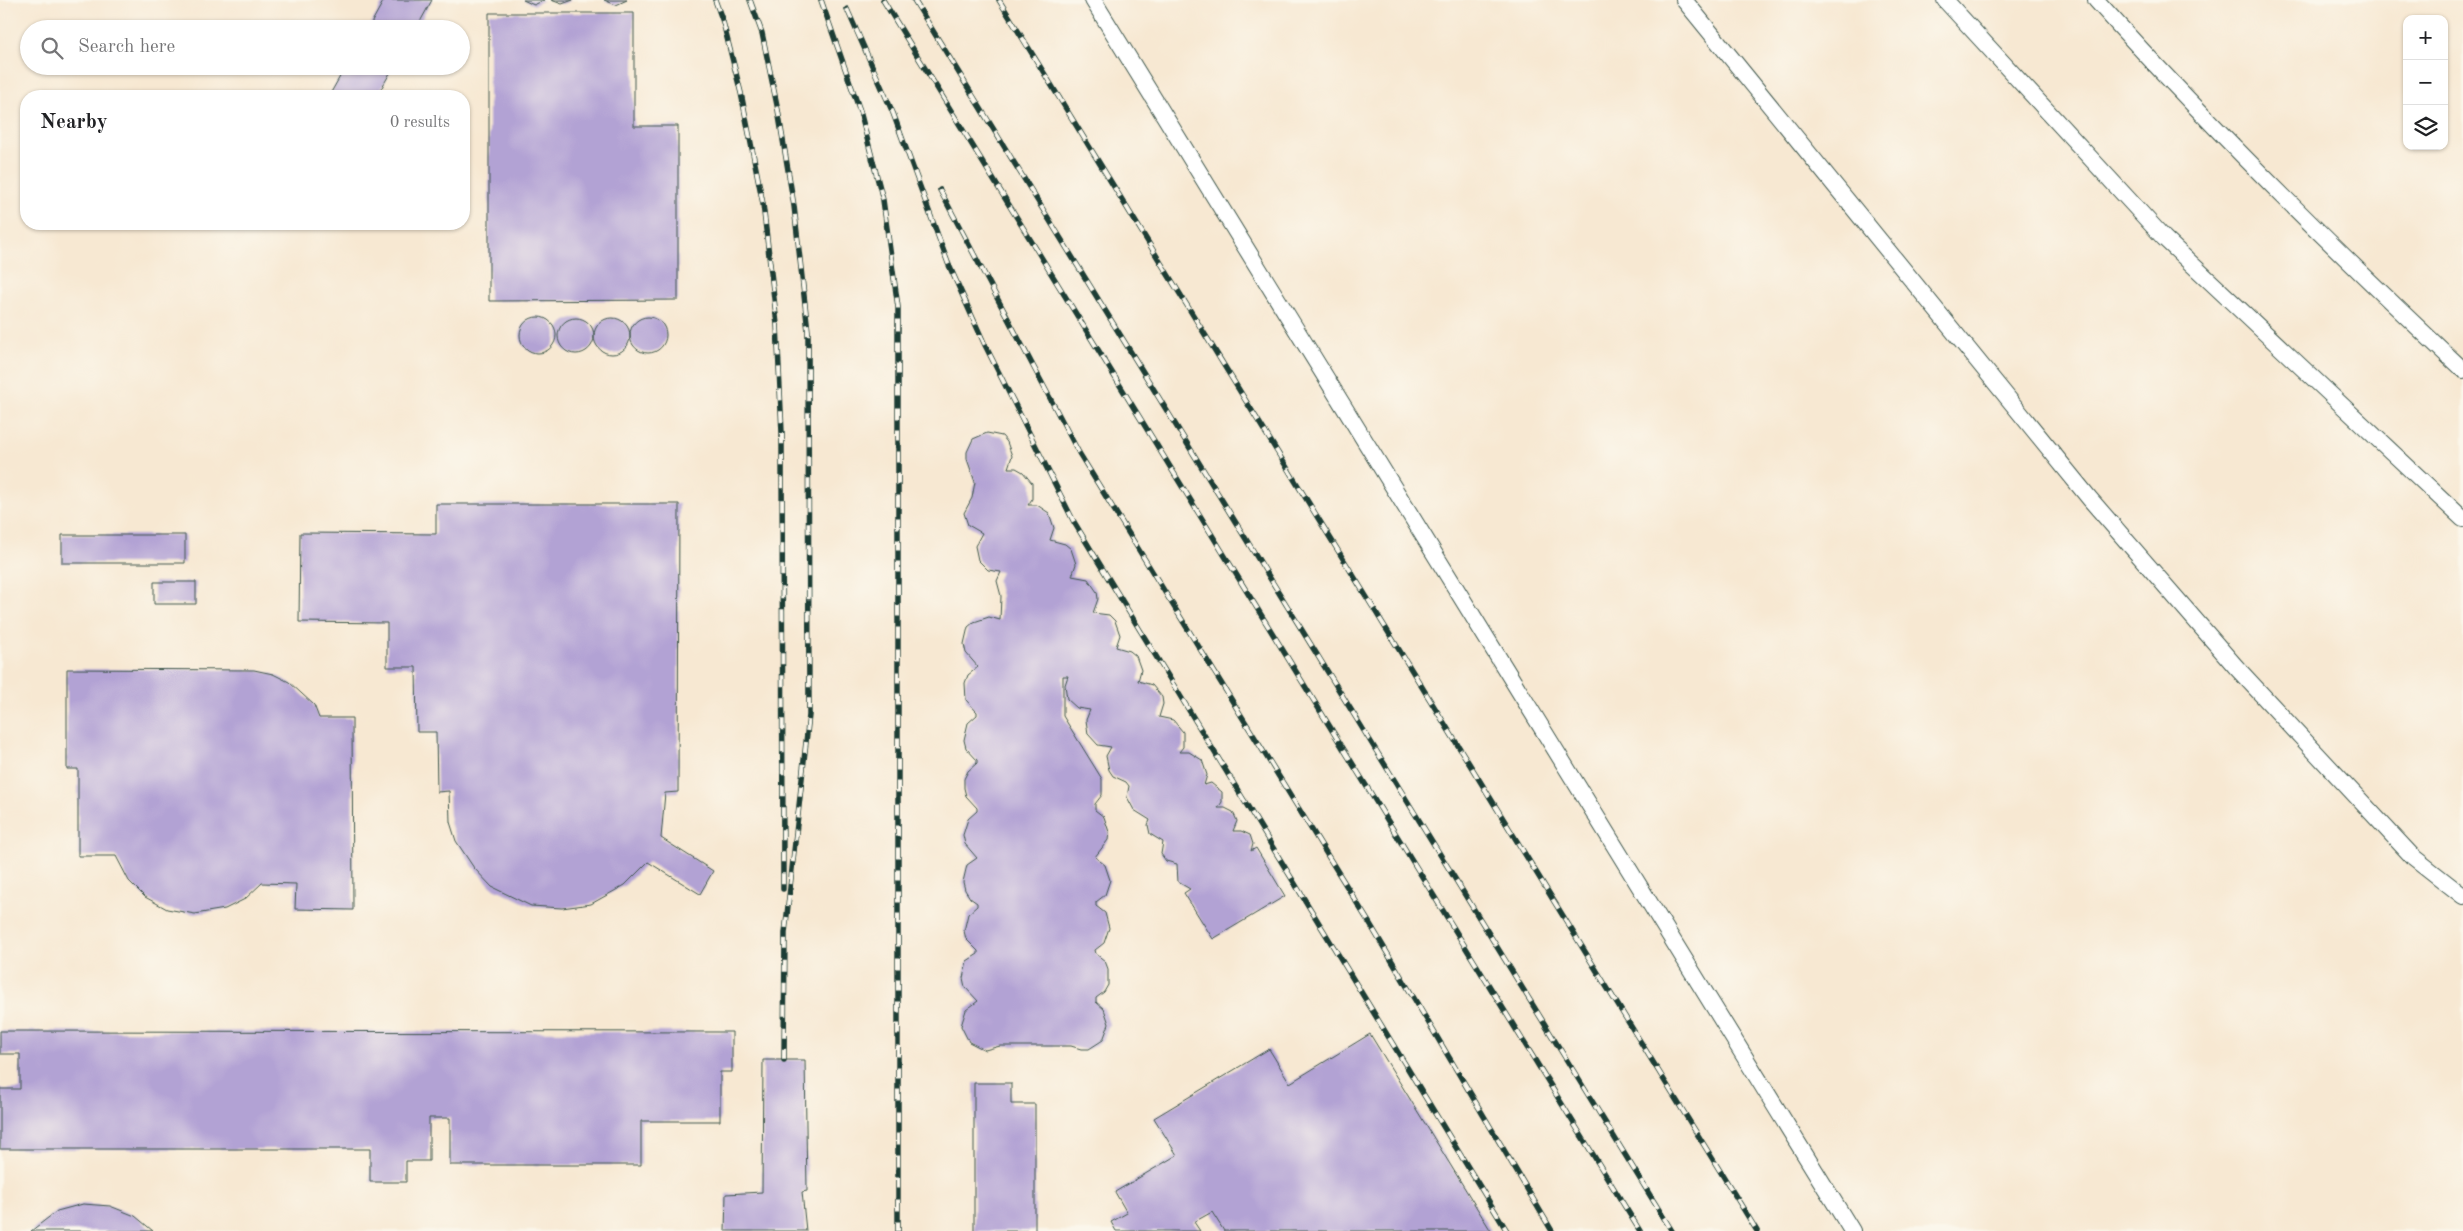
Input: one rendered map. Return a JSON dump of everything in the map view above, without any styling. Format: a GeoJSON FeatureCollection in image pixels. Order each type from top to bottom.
{"type":"FeatureCollection","features":[{"type":"Feature","properties":{"kind":"lane"},"geometry":{"type":"LineString","coordinates":[[1093,0],[1852,1231]]}},
{"type":"Feature","properties":{"kind":"lane"},"geometry":{"type":"LineString","coordinates":[[1684,0],[2109,521],[2236,667],[2405,848],[2463,896]]}},
{"type":"Feature","properties":{"kind":"lane"},"geometry":{"type":"LineString","coordinates":[[1945,0],[2164,238],[2463,519]]}},
{"type":"Feature","properties":{"kind":"lane"},"geometry":{"type":"LineString","coordinates":[[2096,0],[2154,65],[2365,278],[2463,370]]}},
{"type":"Feature","properties":{"kind":"building"},"geometry":{"type":"Polygon","coordinates":[[[384,0],[432,0],[421,20],[373,20],[384,0]]]}},
{"type":"Feature","properties":{"kind":"building"},"geometry":{"type":"Polygon","coordinates":[[[523,0],[544,0],[534,5],[523,0]]]}},
{"type":"Feature","properties":{"kind":"building"},"geometry":{"type":"Polygon","coordinates":[[[551,0],[573,0],[562,4],[551,0]]]}},
{"type":"Feature","properties":{"kind":"building"},"geometry":{"type":"Polygon","coordinates":[[[604,0],[627,0],[616,5],[604,0]]]}},
{"type":"Feature","properties":{"kind":"building"},"geometry":{"type":"Polygon","coordinates":[[[489,13],[634,13],[634,126],[678,126],[678,300],[489,301],[489,13]]]}},
{"type":"Feature","properties":{"kind":"building"},"geometry":{"type":"Polygon","coordinates":[[[341,75],[389,75],[380,90],[332,90],[341,75]]]}},
{"type":"Feature","properties":{"kind":"building"},"geometry":{"type":"Polygon","coordinates":[[[538,317],[550,323],[556,335],[550,347],[538,353],[526,347],[520,335],[526,323],[538,317]]]}},
{"type":"Feature","properties":{"kind":"building"},"geometry":{"type":"Polygon","coordinates":[[[648,317],[660,323],[666,335],[660,347],[648,353],[636,347],[630,335],[636,323],[648,317]]]}},
{"type":"Feature","properties":{"kind":"building"},"geometry":{"type":"Polygon","coordinates":[[[576,318],[588,324],[594,336],[588,348],[576,354],[564,348],[558,336],[564,324],[576,318]]]}},
{"type":"Feature","properties":{"kind":"building"},"geometry":{"type":"Polygon","coordinates":[[[612,318],[624,324],[630,336],[624,348],[612,354],[600,348],[594,336],[600,324],[612,318]]]}},
{"type":"Feature","properties":{"kind":"building"},"geometry":{"type":"Polygon","coordinates":[[[987,433],[1002,436],[1007,442],[1012,456],[1008,468],[1016,468],[1023,472],[1032,483],[1032,499],[1028,505],[1037,505],[1049,513],[1054,528],[1050,540],[1065,544],[1071,549],[1076,564],[1072,576],[1088,579],[1097,592],[1098,599],[1093,613],[1109,615],[1115,621],[1120,635],[1116,647],[1130,651],[1136,656],[1141,670],[1138,681],[1152,685],[1162,697],[1163,704],[1159,717],[1173,720],[1183,732],[1183,747],[1179,752],[1189,752],[1202,760],[1207,775],[1204,785],[1211,783],[1222,792],[1222,802],[1218,808],[1225,808],[1233,812],[1237,821],[1233,831],[1241,831],[1250,835],[1253,844],[1251,851],[1256,848],[1285,896],[1213,939],[1184,893],[1190,889],[1178,882],[1177,864],[1166,861],[1161,854],[1163,842],[1150,834],[1148,825],[1150,820],[1134,810],[1127,797],[1129,786],[1126,782],[1113,776],[1109,770],[1106,756],[1111,747],[1098,745],[1088,734],[1086,720],[1090,710],[1077,708],[1067,699],[1065,685],[1068,676],[1063,676],[1063,716],[1102,779],[1102,795],[1095,804],[1095,810],[1104,817],[1109,832],[1108,840],[1095,857],[1105,865],[1110,880],[1105,895],[1096,902],[1096,906],[1105,913],[1109,928],[1104,943],[1095,950],[1096,954],[1105,961],[1108,969],[1108,985],[1104,992],[1096,998],[1096,1002],[1104,1009],[1109,1024],[1103,1040],[1089,1049],[1071,1046],[1000,1046],[985,1050],[969,1042],[961,1026],[966,1010],[978,1001],[965,987],[963,978],[967,961],[978,954],[978,951],[966,939],[964,931],[968,914],[977,906],[977,903],[970,898],[963,882],[967,865],[977,858],[965,844],[963,835],[968,819],[977,811],[977,808],[966,796],[964,779],[968,771],[977,763],[977,760],[966,748],[964,740],[968,723],[977,715],[977,712],[966,700],[965,683],[968,675],[978,667],[966,653],[964,644],[968,627],[974,622],[989,617],[1000,620],[1001,596],[997,581],[1001,572],[988,570],[978,560],[975,546],[982,533],[968,525],[964,513],[972,498],[975,482],[967,459],[967,452],[973,439],[987,433]]]}},
{"type":"Feature","properties":{"kind":"building"},"geometry":{"type":"Polygon","coordinates":[[[436,504],[679,504],[678,792],[665,793],[661,838],[713,871],[700,894],[648,862],[625,885],[591,904],[562,908],[531,906],[492,887],[474,868],[456,841],[450,822],[449,791],[437,792],[436,732],[417,732],[416,667],[387,667],[387,623],[299,622],[300,533],[436,534],[436,504]]]}},
{"type":"Feature","properties":{"kind":"building"},"geometry":{"type":"Polygon","coordinates":[[[62,535],[185,535],[185,563],[62,563],[62,535]]]}},
{"type":"Feature","properties":{"kind":"building"},"geometry":{"type":"Polygon","coordinates":[[[154,582],[196,582],[196,604],[154,604],[154,582]]]}},
{"type":"Feature","properties":{"kind":"building"},"geometry":{"type":"Polygon","coordinates":[[[67,669],[254,670],[273,674],[289,682],[314,705],[319,718],[352,718],[353,910],[295,909],[296,884],[262,883],[245,899],[225,909],[195,914],[167,909],[145,897],[129,881],[116,856],[78,856],[78,769],[67,769],[67,669]]]}},
{"type":"Feature","properties":{"kind":"building"},"geometry":{"type":"Polygon","coordinates":[[[0,1031],[732,1032],[732,1072],[720,1072],[720,1121],[641,1121],[641,1165],[450,1165],[450,1118],[429,1118],[429,1161],[406,1161],[406,1182],[370,1182],[370,1149],[0,1149],[0,1089],[20,1089],[20,1054],[0,1054],[0,1031]]]}},
{"type":"Feature","properties":{"kind":"building"},"geometry":{"type":"Polygon","coordinates":[[[1370,1034],[1491,1231],[1224,1231],[1212,1212],[1194,1222],[1200,1231],[1116,1231],[1111,1222],[1127,1213],[1115,1192],[1177,1155],[1154,1118],[1269,1049],[1290,1083],[1370,1034]]]}},
{"type":"Feature","properties":{"kind":"building"},"geometry":{"type":"Polygon","coordinates":[[[763,1060],[805,1060],[807,1191],[802,1192],[806,1231],[725,1231],[726,1194],[762,1192],[763,1060]]]}},
{"type":"Feature","properties":{"kind":"building"},"geometry":{"type":"Polygon","coordinates":[[[974,1083],[1011,1083],[1011,1104],[1035,1104],[1035,1231],[974,1231],[974,1083]]]}},
{"type":"Feature","properties":{"kind":"building"},"geometry":{"type":"Polygon","coordinates":[[[83,1204],[110,1206],[135,1216],[153,1231],[31,1231],[57,1211],[83,1204]]]}},
{"type":"Feature","properties":{"kind":"railway"},"geometry":{"type":"LineString","coordinates":[[715,0],[723,22],[741,93],[763,204],[777,324],[782,433],[783,889]]}},
{"type":"Feature","properties":{"kind":"railway"},"geometry":{"type":"LineString","coordinates":[[750,0],[762,33],[778,110],[794,206],[808,331],[809,715],[785,933],[784,1060]]}},
{"type":"Feature","properties":{"kind":"railway"},"geometry":{"type":"LineString","coordinates":[[821,0],[860,111],[883,200],[898,307],[898,1231]]}},
{"type":"Feature","properties":{"kind":"railway"},"geometry":{"type":"LineString","coordinates":[[883,0],[1640,1231]]}},
{"type":"Feature","properties":{"kind":"railway"},"geometry":{"type":"LineString","coordinates":[[914,0],[1672,1231]]}},
{"type":"Feature","properties":{"kind":"railway"},"geometry":{"type":"LineString","coordinates":[[999,0],[1757,1231]]}},
{"type":"Feature","properties":{"kind":"railway"},"geometry":{"type":"LineString","coordinates":[[847,9],[893,113],[948,263],[985,345],[1074,522],[1507,1231]]}},
{"type":"Feature","properties":{"kind":"railway"},"geometry":{"type":"LineString","coordinates":[[940,190],[1079,453],[1370,924],[1552,1231]]}}]}
